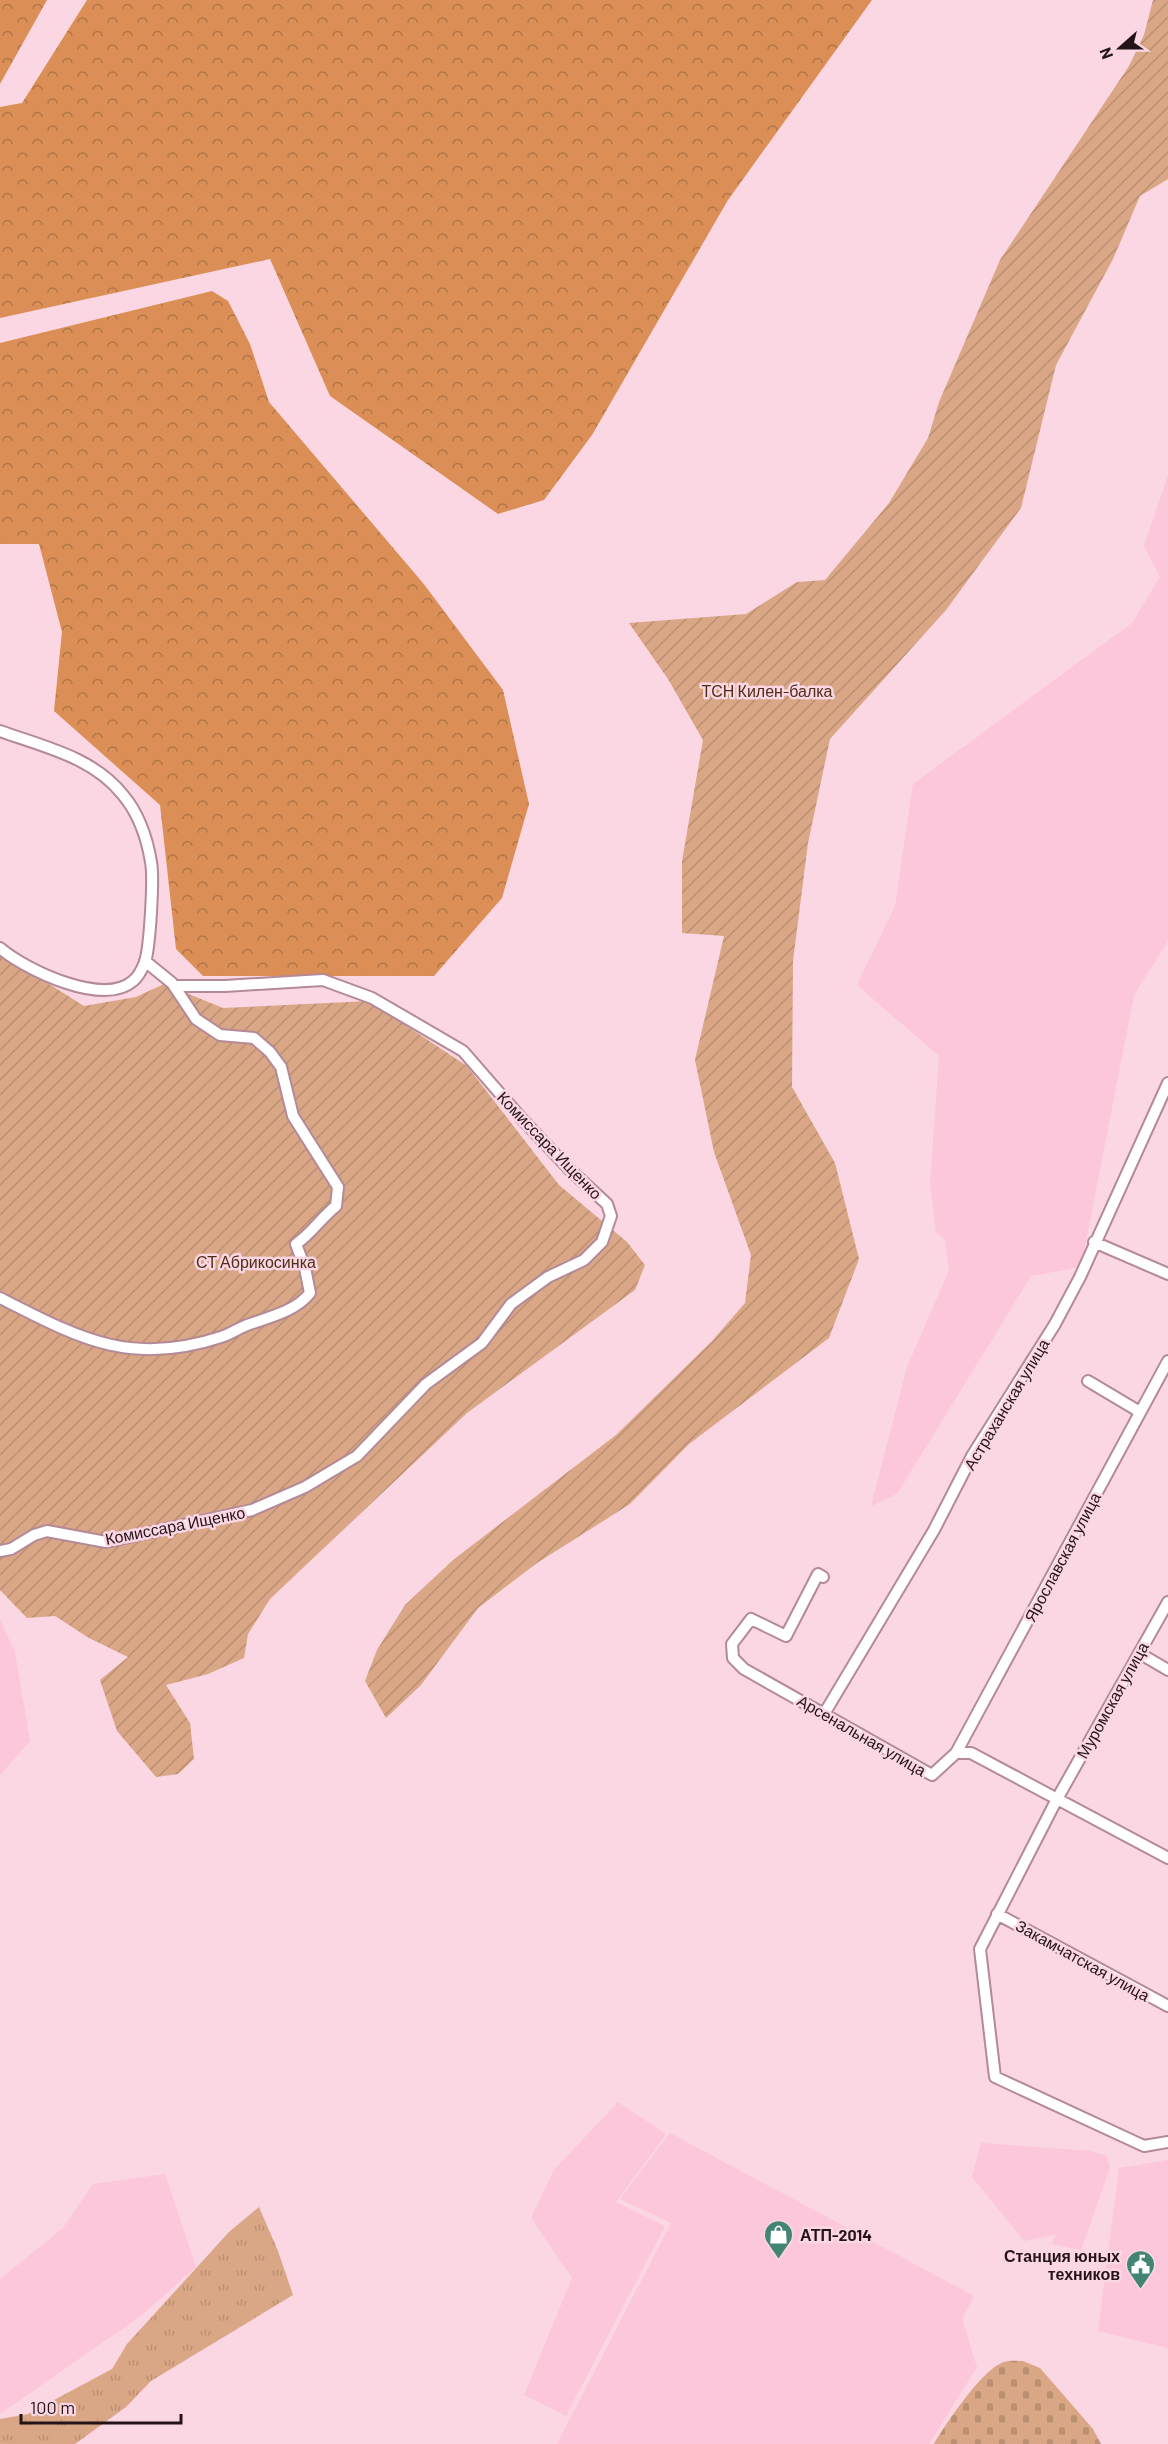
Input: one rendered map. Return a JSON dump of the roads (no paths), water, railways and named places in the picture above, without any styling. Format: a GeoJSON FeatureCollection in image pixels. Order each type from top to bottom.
{"type":"FeatureCollection","features":[{"type":"Feature","properties":{"kind":"street"},"geometry":{"type":"LineString","coordinates":[[0,731],[84,761],[123,795],[142,826],[152,864],[145,962],[135,980],[119,990],[98,991],[27,967],[0,948]]}},
{"type":"Feature","properties":{"kind":"street"},"geometry":{"type":"LineString","coordinates":[[0,1298],[95,1342],[118,1348],[146,1350],[184,1346],[222,1337],[286,1311],[303,1301],[310,1293],[305,1268],[296,1244],[312,1233],[320,1219],[336,1206],[338,1187],[293,1116],[281,1066],[254,1038],[220,1035],[196,1019],[163,973],[145,962]]}},
{"type":"Feature","properties":{"kind":"street","name":"Комиссара Ищенко"},"geometry":{"type":"LineString","coordinates":[[0,1551],[11,1549],[34,1535],[47,1532],[106,1542],[252,1510],[305,1487],[357,1456],[426,1384],[482,1343],[510,1304],[548,1277],[584,1260],[602,1242],[611,1216],[607,1204],[569,1169],[522,1119],[464,1051],[372,998],[323,980],[225,986],[174,986]]}},
{"type":"Feature","properties":{"kind":"street","name":"Астраханская улица"},"geometry":{"type":"LineString","coordinates":[[824,1714],[934,1530],[972,1456],[1055,1324],[1168,1083]]}},
{"type":"Feature","properties":{"kind":"street"},"geometry":{"type":"LineString","coordinates":[[1095,1242],[1168,1274]]}},
{"type":"Feature","properties":{"kind":"street","name":"Ярославская улица"},"geometry":{"type":"LineString","coordinates":[[956,1753],[1168,1361]]}},
{"type":"Feature","properties":{"kind":"street"},"geometry":{"type":"LineString","coordinates":[[1088,1381],[1140,1412]]}},
{"type":"Feature","properties":{"kind":"street","name":"Арсенальная улица"},"geometry":{"type":"LineString","coordinates":[[823,1577],[818,1574],[786,1636],[750,1619],[732,1644],[733,1658],[744,1669],[933,1775],[956,1753]]}},
{"type":"Feature","properties":{"kind":"street","name":"Муромская улица"},"geometry":{"type":"LineString","coordinates":[[1168,1602],[1057,1798],[980,1949],[995,2077],[1144,2146],[1168,2142]]}},
{"type":"Feature","properties":{"kind":"street"},"geometry":{"type":"LineString","coordinates":[[1139,1653],[1168,1670]]}},
{"type":"Feature","properties":{"kind":"street"},"geometry":{"type":"LineString","coordinates":[[956,1753],[971,1753],[1168,1858]]}},
{"type":"Feature","properties":{"kind":"street","name":"Закамчатская улица"},"geometry":{"type":"LineString","coordinates":[[997,1914],[1168,2006]]}},
{"type":"Feature","properties":{"kind":"place","name":"АТП-2014"},"geometry":{"type":"Point","coordinates":[779,2260]}},
{"type":"Feature","properties":{"kind":"place","name":"Станция юных техников"},"geometry":{"type":"Point","coordinates":[1141,2290]}},
{"type":"Feature","properties":{"kind":"park label","name":"ТСН Килен-балка"},"geometry":{"type":"Point","coordinates":[767,690]}},
{"type":"Feature","properties":{"kind":"park label","name":"СТ Абрикосинка"},"geometry":{"type":"Point","coordinates":[256,1261]}}]}
